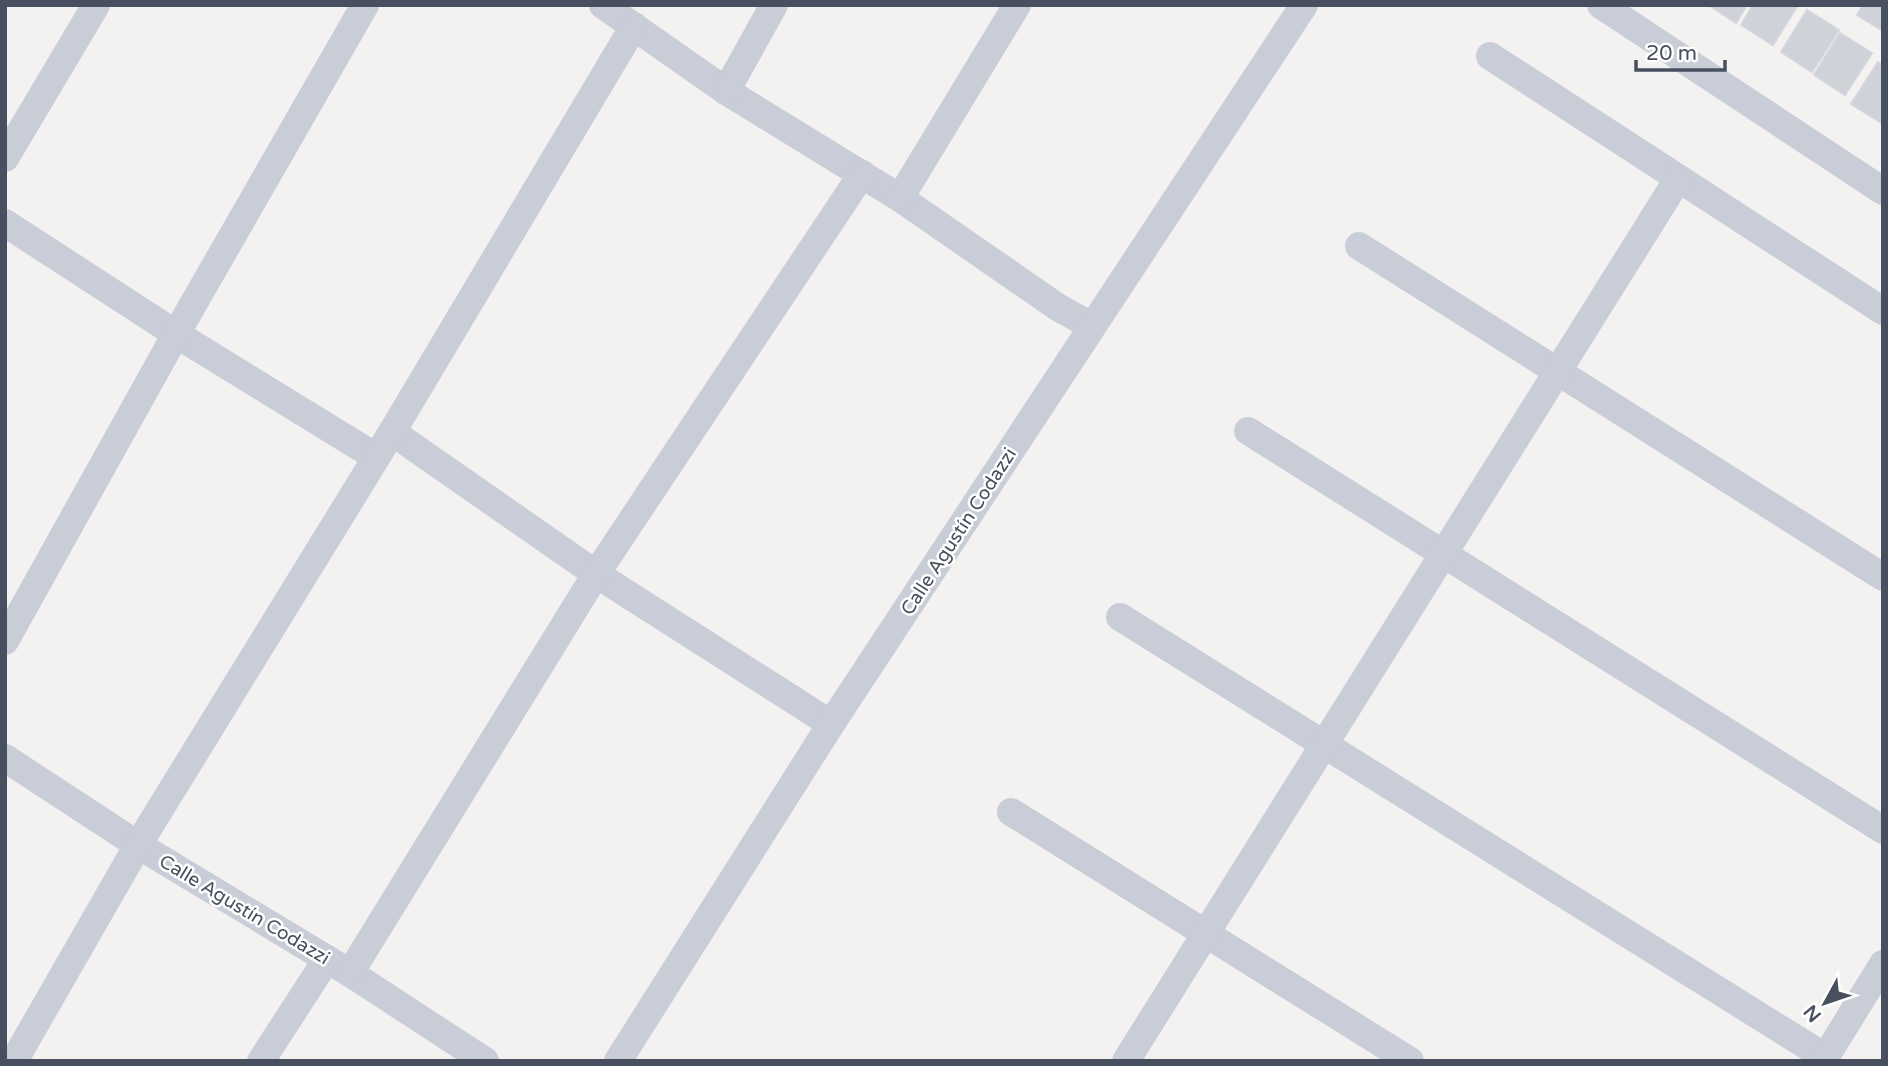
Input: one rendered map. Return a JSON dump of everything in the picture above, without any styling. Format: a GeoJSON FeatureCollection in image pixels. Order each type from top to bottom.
{"type":"FeatureCollection","features":[{"type":"Feature","properties":{"kind":"street"},"geometry":{"type":"LineString","coordinates":[[5,158],[96,5]]}},
{"type":"Feature","properties":{"kind":"street"},"geometry":{"type":"LineString","coordinates":[[5,641],[176,334],[365,5]]}},
{"type":"Feature","properties":{"kind":"street"},"geometry":{"type":"LineString","coordinates":[[603,5],[726,91],[900,198],[1059,307],[1092,326]]}},
{"type":"Feature","properties":{"kind":"street"},"geometry":{"type":"LineString","coordinates":[[726,91],[774,5]]}},
{"type":"Feature","properties":{"kind":"street"},"geometry":{"type":"LineString","coordinates":[[900,198],[1017,5]]}},
{"type":"Feature","properties":{"kind":"street","name":"Calle Agustín Codazzi"},"geometry":{"type":"LineString","coordinates":[[618,1061],[831,724],[1304,5]]}},
{"type":"Feature","properties":{"kind":"street"},"geometry":{"type":"LineString","coordinates":[[1601,5],[1883,191]]}},
{"type":"Feature","properties":{"kind":"street"},"geometry":{"type":"LineString","coordinates":[[14,1061],[138,845],[392,432],[634,26]]}},
{"type":"Feature","properties":{"kind":"street"},"geometry":{"type":"LineString","coordinates":[[1490,56],[1883,311]]}},
{"type":"Feature","properties":{"kind":"street"},"geometry":{"type":"LineString","coordinates":[[261,1061],[338,966],[862,174]]}},
{"type":"Feature","properties":{"kind":"street"},"geometry":{"type":"LineString","coordinates":[[1126,1061],[1678,179]]}},
{"type":"Feature","properties":{"kind":"street"},"geometry":{"type":"LineString","coordinates":[[5,223],[176,334],[376,457]]}},
{"type":"Feature","properties":{"kind":"street"},"geometry":{"type":"LineString","coordinates":[[1359,246],[1883,577]]}},
{"type":"Feature","properties":{"kind":"street"},"geometry":{"type":"LineString","coordinates":[[1248,431],[1883,830]]}},
{"type":"Feature","properties":{"kind":"street"},"geometry":{"type":"LineString","coordinates":[[392,432],[596,574],[831,724]]}},
{"type":"Feature","properties":{"kind":"street"},"geometry":{"type":"LineString","coordinates":[[1120,617],[1824,1059],[1883,964]]}},
{"type":"Feature","properties":{"kind":"street","name":"Calle Agustín Codazzi"},"geometry":{"type":"LineString","coordinates":[[5,758],[138,845],[338,966],[485,1061]]}},
{"type":"Feature","properties":{"kind":"street"},"geometry":{"type":"LineString","coordinates":[[1010,811],[1410,1061]]}},
{"type":"Feature","properties":{"kind":"building"},"geometry":{"type":"Polygon","coordinates":[[[1709,5],[1747,5],[1736,23],[1709,5]]]}},
{"type":"Feature","properties":{"kind":"building"},"geometry":{"type":"Polygon","coordinates":[[[1753,5],[1798,5],[1773,45],[1741,25],[1753,5]]]}},
{"type":"Feature","properties":{"kind":"building"},"geometry":{"type":"Polygon","coordinates":[[[1863,5],[1883,5],[1883,31],[1857,15],[1863,5]]]}},
{"type":"Feature","properties":{"kind":"building"},"geometry":{"type":"Polygon","coordinates":[[[1807,10],[1839,30],[1812,72],[1781,52],[1807,10]]]}},
{"type":"Feature","properties":{"kind":"building"},"geometry":{"type":"Polygon","coordinates":[[[1840,33],[1872,53],[1845,95],[1814,75],[1840,33]]]}},
{"type":"Feature","properties":{"kind":"building"},"geometry":{"type":"Polygon","coordinates":[[[1878,62],[1883,65],[1883,124],[1851,104],[1878,62]]]}}]}
